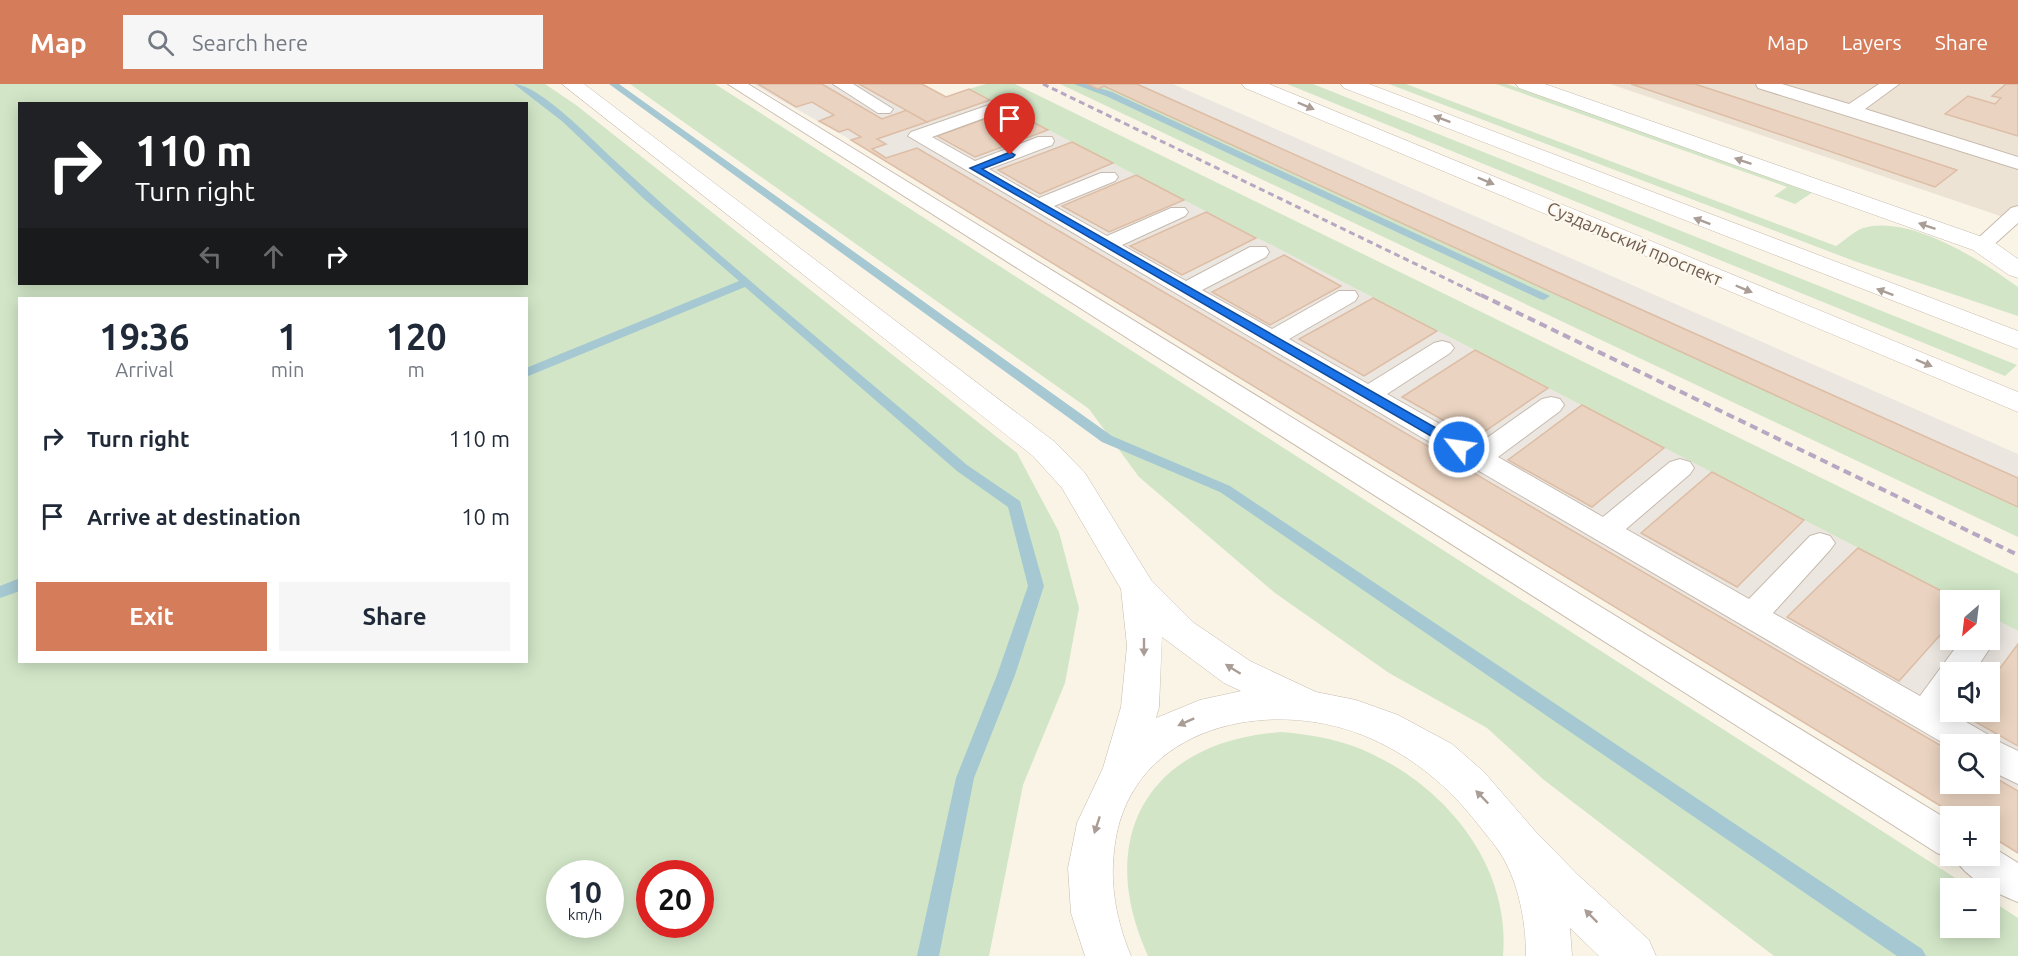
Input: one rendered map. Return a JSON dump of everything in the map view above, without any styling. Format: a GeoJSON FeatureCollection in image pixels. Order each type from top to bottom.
{"type":"FeatureCollection","features":[{"type":"Feature","properties":{"kind":"street"},"geometry":{"type":"LineString","coordinates":[[572,84],[1044,449],[1074,481],[1139,589],[1181,633],[1237,672],[1305,704]]}},
{"type":"Feature","properties":{"kind":"street","name":"Суздальский проспект"},"geometry":{"type":"LineString","coordinates":[[1252,84],[2018,403]]}},
{"type":"Feature","properties":{"kind":"street"},"geometry":{"type":"LineString","coordinates":[[1351,84],[2018,341]]}},
{"type":"Feature","properties":{"kind":"street"},"geometry":{"type":"LineString","coordinates":[[1526,84],[1982,245],[2018,270]]}},
{"type":"Feature","properties":{"kind":"street"},"geometry":{"type":"LineString","coordinates":[[1122,772],[1140,707],[1145,646],[1139,589]]}},
{"type":"Feature","properties":{"kind":"street"},"geometry":{"type":"LineString","coordinates":[[1108,956],[1093,910],[1089,872],[1094,835],[1104,802],[1122,772],[1149,744],[1182,723],[1220,709],[1262,703],[1305,704],[1345,713],[1385,727],[1424,748],[1460,774],[1492,807],[1518,844],[1539,889],[1550,939],[1550,956]]}},
{"type":"Feature","properties":{"kind":"street"},"geometry":{"type":"LineString","coordinates":[[1518,844],[1633,956]]}},
{"type":"Feature","properties":{"kind":"lane"},"geometry":{"type":"LineString","coordinates":[[736,84],[1940,835]]}},
{"type":"Feature","properties":{"kind":"lane"},"geometry":{"type":"LineString","coordinates":[[841,84],[884,109]]}},
{"type":"Feature","properties":{"kind":"lane"},"geometry":{"type":"LineString","coordinates":[[1764,84],[2018,163]]}},
{"type":"Feature","properties":{"kind":"lane"},"geometry":{"type":"LineString","coordinates":[[1851,110],[1891,84]]}},
{"type":"Feature","properties":{"kind":"lane"},"geometry":{"type":"LineString","coordinates":[[989,110],[917,136],[1958,734]]}},
{"type":"Feature","properties":{"kind":"lane"},"geometry":{"type":"LineString","coordinates":[[975,168],[1045,141]]}},
{"type":"Feature","properties":{"kind":"lane"},"geometry":{"type":"LineString","coordinates":[[1039,205],[1108,177]]}},
{"type":"Feature","properties":{"kind":"lane"},"geometry":{"type":"LineString","coordinates":[[1106,244],[1178,212]]}},
{"type":"Feature","properties":{"kind":"lane"},"geometry":{"type":"LineString","coordinates":[[1982,245],[2018,212]]}},
{"type":"Feature","properties":{"kind":"lane"},"geometry":{"type":"LineString","coordinates":[[1185,290],[1258,252]]}},
{"type":"Feature","properties":{"kind":"lane"},"geometry":{"type":"LineString","coordinates":[[1272,339],[1347,296]]}},
{"type":"Feature","properties":{"kind":"lane"},"geometry":{"type":"LineString","coordinates":[[1368,395],[1442,348]]}},
{"type":"Feature","properties":{"kind":"lane"},"geometry":{"type":"LineString","coordinates":[[1478,458],[1551,405]]}},
{"type":"Feature","properties":{"kind":"lane"},"geometry":{"type":"LineString","coordinates":[[1605,531],[1680,468]]}},
{"type":"Feature","properties":{"kind":"lane"},"geometry":{"type":"LineString","coordinates":[[1752,616],[1820,543]]}},
{"type":"Feature","properties":{"kind":"lane"},"geometry":{"type":"LineString","coordinates":[[1925,715],[1940,695]]}},
{"type":"Feature","properties":{"kind":"lane"},"geometry":{"type":"LineString","coordinates":[[2000,758],[2018,769]]}},
{"type":"Feature","properties":{"kind":"lane"},"geometry":{"type":"LineString","coordinates":[[1989,866],[2018,884]]}},
{"type":"Feature","properties":{"kind":"shaded area"},"geometry":{"type":"Polygon","coordinates":[[[753,84],[922,84],[946,97],[969,89],[1940,590],[1940,650],[2000,650],[2000,622],[2018,631],[2018,853],[2000,842],[2000,806],[1941,806],[851,140],[753,84]]]}},
{"type":"Feature","properties":{"kind":"shaded area"},"geometry":{"type":"Polygon","coordinates":[[[1087,84],[1173,84],[2018,454],[2018,507],[1104,87],[1098,89],[1087,84]]]}},
{"type":"Feature","properties":{"kind":"shaded area"},"geometry":{"type":"Polygon","coordinates":[[[1610,84],[2018,84],[2018,222],[1610,84]]]}},
{"type":"Feature","properties":{"kind":"green space"},"geometry":{"type":"Polygon","coordinates":[[[0,84],[545,84],[576,105],[1017,453],[1059,532],[1079,608],[1065,683],[1023,785],[989,956],[0,956],[0,84]]]}},
{"type":"Feature","properties":{"kind":"green space"},"geometry":{"type":"Polygon","coordinates":[[[630,84],[715,84],[1955,878],[1940,878],[1940,938],[2000,938],[2000,906],[2018,918],[2018,956],[1774,956],[1544,780],[1487,728],[1389,673],[1275,593],[1139,477],[1089,409],[630,84]]]}},
{"type":"Feature","properties":{"kind":"green space"},"geometry":{"type":"Polygon","coordinates":[[[986,84],[1015,84],[2018,574],[2018,631],[2000,622],[2000,590],[1940,590],[969,89],[986,84]]]}},
{"type":"Feature","properties":{"kind":"green space"},"geometry":{"type":"Polygon","coordinates":[[[1060,84],[1087,84],[1098,89],[1104,86],[2018,507],[2018,537],[1060,84]]]}},
{"type":"Feature","properties":{"kind":"green space"},"geometry":{"type":"Polygon","coordinates":[[[1287,84],[1313,84],[2017,365],[2005,376],[1287,84]]]}},
{"type":"Feature","properties":{"kind":"green space"},"geometry":{"type":"Polygon","coordinates":[[[1389,84],[1406,84],[1836,246],[1863,228],[1882,225],[1902,228],[1945,242],[2018,287],[2018,316],[1854,261],[1389,84]]]}},
{"type":"Feature","properties":{"kind":"green space"},"geometry":{"type":"Polygon","coordinates":[[[1496,84],[1507,84],[1813,192],[1795,204],[1774,196],[1787,187],[1496,84]]]}},
{"type":"Feature","properties":{"kind":"green space"},"geometry":{"type":"Polygon","coordinates":[[[1281,732],[1318,737],[1353,746],[1384,760],[1414,779],[1440,801],[1463,827],[1482,856],[1495,888],[1502,921],[1503,956],[1148,956],[1133,912],[1127,872],[1131,835],[1145,802],[1167,775],[1197,754],[1235,739],[1281,732]]]}},
{"type":"Feature","properties":{"kind":"building"},"geometry":{"type":"Polygon","coordinates":[[[758,84],[822,84],[882,119],[907,110],[927,122],[877,139],[886,144],[872,149],[886,158],[917,148],[1940,745],[1940,794],[2000,794],[2000,780],[2018,791],[2018,853],[2000,842],[2000,806],[1941,806],[851,140],[861,137],[848,129],[839,132],[819,121],[834,115],[812,102],[796,107],[758,84]]]}},
{"type":"Feature","properties":{"kind":"building"},"geometry":{"type":"Polygon","coordinates":[[[859,84],[922,84],[946,97],[969,89],[990,100],[927,122],[859,84]]]}},
{"type":"Feature","properties":{"kind":"building"},"geometry":{"type":"Polygon","coordinates":[[[1087,84],[1137,84],[2018,478],[2018,507],[1104,86],[1098,89],[1087,84]]]}},
{"type":"Feature","properties":{"kind":"building"},"geometry":{"type":"Polygon","coordinates":[[[1631,84],[1695,84],[1957,170],[1935,187],[1631,84]]]}},
{"type":"Feature","properties":{"kind":"building"},"geometry":{"type":"Polygon","coordinates":[[[2006,84],[2018,84],[2018,136],[1945,114],[1968,96],[1995,104],[2001,98],[1992,96],[2006,84]]]}},
{"type":"Feature","properties":{"kind":"building"},"geometry":{"type":"Polygon","coordinates":[[[1010,110],[1048,130],[975,157],[937,136],[1010,110]]]}},
{"type":"Feature","properties":{"kind":"building"},"geometry":{"type":"Polygon","coordinates":[[[1072,142],[1113,163],[1040,194],[998,170],[1072,142]]]}},
{"type":"Feature","properties":{"kind":"building"},"geometry":{"type":"Polygon","coordinates":[[[1136,175],[1184,200],[1109,232],[1062,206],[1136,175]]]}},
{"type":"Feature","properties":{"kind":"building"},"geometry":{"type":"Polygon","coordinates":[[[1206,212],[1256,238],[1182,275],[1130,246],[1206,212]]]}},
{"type":"Feature","properties":{"kind":"building"},"geometry":{"type":"Polygon","coordinates":[[[1284,255],[1341,286],[1270,325],[1212,292],[1284,255]]]}},
{"type":"Feature","properties":{"kind":"building"},"geometry":{"type":"Polygon","coordinates":[[[1373,298],[1437,331],[1364,376],[1299,339],[1373,298]]]}},
{"type":"Feature","properties":{"kind":"building"},"geometry":{"type":"Polygon","coordinates":[[[1475,350],[1548,388],[1475,438],[1402,397],[1475,350]]]}},
{"type":"Feature","properties":{"kind":"building"},"geometry":{"type":"Polygon","coordinates":[[[1582,405],[1664,448],[1592,507],[1508,460],[1582,405]]]}},
{"type":"Feature","properties":{"kind":"building"},"geometry":{"type":"Polygon","coordinates":[[[1712,472],[1804,520],[1737,587],[1641,533],[1712,472]]]}},
{"type":"Feature","properties":{"kind":"building"},"geometry":{"type":"Polygon","coordinates":[[[1858,548],[1940,590],[1940,635],[1899,681],[1787,617],[1858,548]]]}},
{"type":"Feature","properties":{"kind":"building"},"geometry":{"type":"Polygon","coordinates":[[[2018,644],[2018,746],[1976,722],[2000,722],[2000,668],[2018,644]]]}},
{"type":"Feature","properties":{"kind":"waterway"},"geometry":{"type":"LineString","coordinates":[[518,84],[566,120],[648,197],[747,282]]}},
{"type":"Feature","properties":{"kind":"waterway"},"geometry":{"type":"LineString","coordinates":[[613,84],[1107,439],[1225,489],[1915,956]]}},
{"type":"Feature","properties":{"kind":"waterway"},"geometry":{"type":"LineString","coordinates":[[1078,84],[1109,94],[1544,296]]}},
{"type":"Feature","properties":{"kind":"waterway"},"geometry":{"type":"LineString","coordinates":[[528,372],[747,282]]}},
{"type":"Feature","properties":{"kind":"waterway"},"geometry":{"type":"LineString","coordinates":[[747,282],[962,468],[1015,505],[1036,586],[1006,675],[965,778],[928,956]]}},
{"type":"Feature","properties":{"kind":"waterway"},"geometry":{"type":"LineString","coordinates":[[0,592],[18,585]]}},
{"type":"Feature","properties":{"kind":"railway"},"geometry":{"type":"LineString","coordinates":[[1043,84],[1484,297]]}},
{"type":"Feature","properties":{"kind":"railway"},"geometry":{"type":"LineString","coordinates":[[1481,295],[2018,555]]}},
{"type":"Feature","properties":{"kind":"route"},"geometry":{"type":"LineString","coordinates":[[1010,155],[975,168],[1459,447]]}}]}
